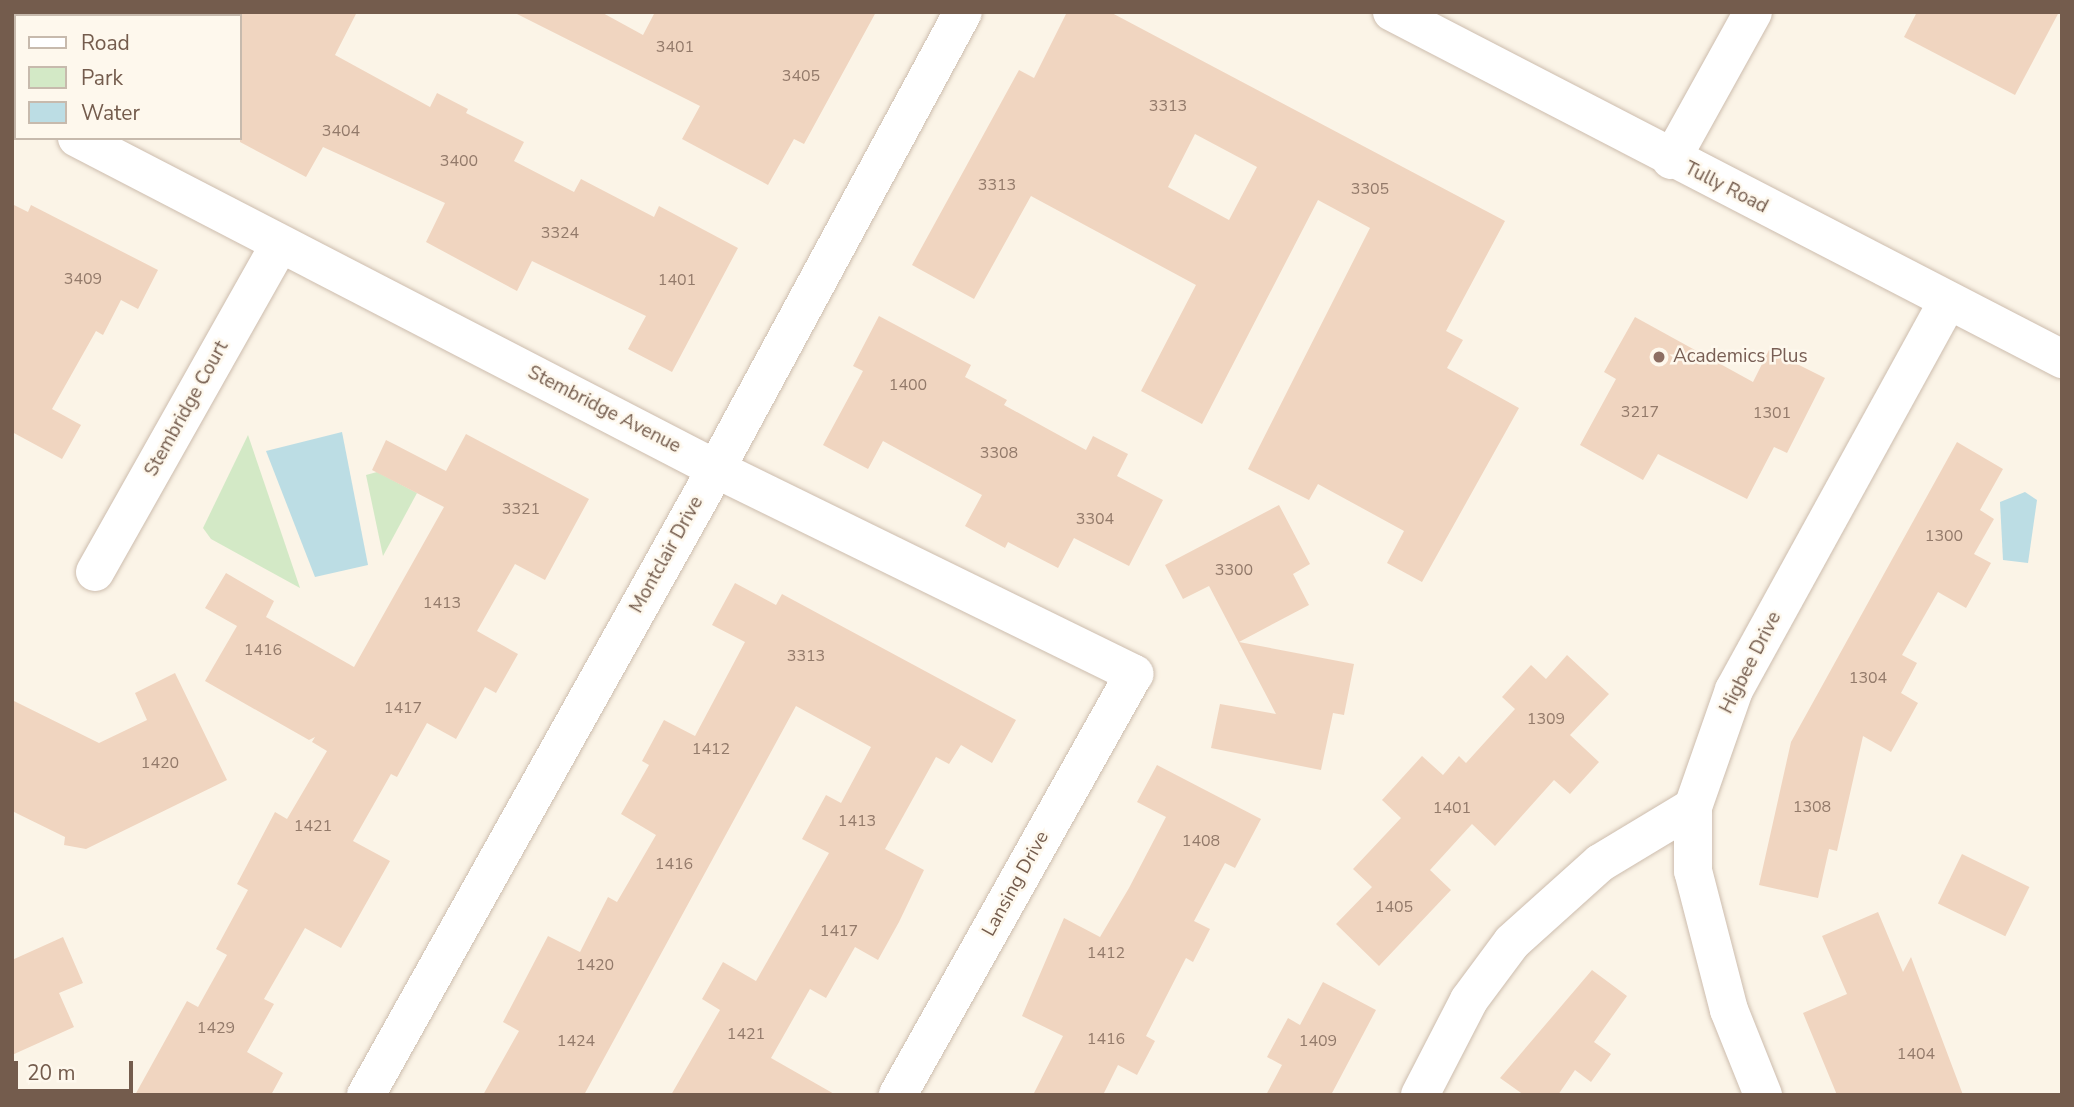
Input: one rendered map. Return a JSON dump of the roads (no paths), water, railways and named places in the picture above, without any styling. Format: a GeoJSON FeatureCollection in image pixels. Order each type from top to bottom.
{"type":"FeatureCollection","features":[{"type":"Feature","properties":{"kind":"street","name":"Montclair Drive"},"geometry":{"type":"LineString","coordinates":[[366,1095],[716,469],[962,12]]}},
{"type":"Feature","properties":{"kind":"street","name":"Tully Road"},"geometry":{"type":"LineString","coordinates":[[1392,12],[1671,160],[2062,359]]}},
{"type":"Feature","properties":{"kind":"street"},"geometry":{"type":"LineString","coordinates":[[1671,160],[1753,12]]}},
{"type":"Feature","properties":{"kind":"street","name":"Stembridge Avenue"},"geometry":{"type":"LineString","coordinates":[[81,140],[279,246],[716,469],[1134,674]]}},
{"type":"Feature","properties":{"kind":"street","name":"Stembridge Court"},"geometry":{"type":"LineString","coordinates":[[95,572],[279,246]]}},
{"type":"Feature","properties":{"kind":"street","name":"Higbee Drive"},"geometry":{"type":"LineString","coordinates":[[1763,1095],[1729,1010],[1693,871],[1693,807],[1734,690],[1948,301]]}},
{"type":"Feature","properties":{"kind":"street","name":"Lansing Drive"},"geometry":{"type":"LineString","coordinates":[[898,1095],[1134,674]]}},
{"type":"Feature","properties":{"kind":"street"},"geometry":{"type":"LineString","coordinates":[[1420,1095],[1469,1000],[1512,942],[1600,863],[1693,807]]}},
{"type":"Feature","properties":{"kind":"water"},"geometry":{"type":"Polygon","coordinates":[[[342,432],[368,565],[315,577],[266,451],[342,432]]]}},
{"type":"Feature","properties":{"kind":"water"},"geometry":{"type":"Polygon","coordinates":[[[2025,492],[2037,500],[2028,563],[2003,560],[2000,502],[2025,492]]]}},
{"type":"Feature","properties":{"kind":"place","name":"Academics Plus"},"geometry":{"type":"Point","coordinates":[1659,357]}}]}
